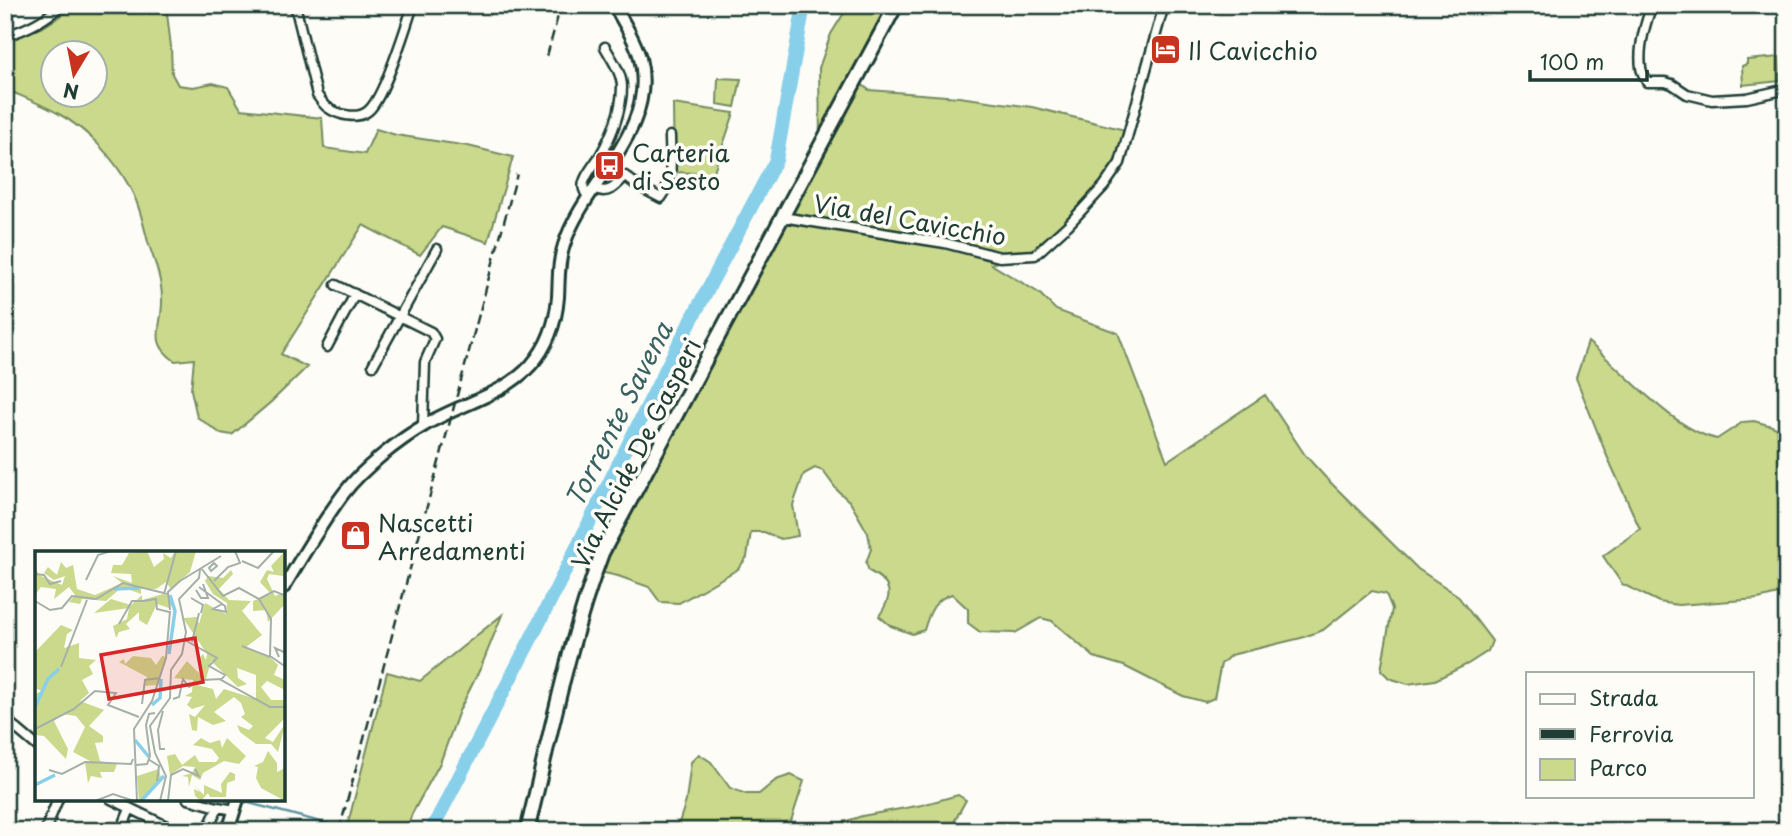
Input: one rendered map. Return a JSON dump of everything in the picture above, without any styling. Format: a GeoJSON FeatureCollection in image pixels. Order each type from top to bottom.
{"type":"FeatureCollection","features":[{"type":"Feature","properties":{"kind":"main road"},"geometry":{"type":"LineString","coordinates":[[285,584],[345,491],[368,467],[423,426],[492,393],[524,372],[546,342],[554,324],[561,256],[566,237],[629,133],[636,115],[642,84],[639,55],[614,5]]}},
{"type":"Feature","properties":{"kind":"main road","name":"Via Alcide De Gasperi"},"geometry":{"type":"LineString","coordinates":[[527,831],[575,638],[602,553],[896,5]]}},
{"type":"Feature","properties":{"kind":"main road"},"geometry":{"type":"LineString","coordinates":[[228,831],[237,805]]}},
{"type":"Feature","properties":{"kind":"street"},"geometry":{"type":"LineString","coordinates":[[5,36],[54,13],[61,5]]}},
{"type":"Feature","properties":{"kind":"street"},"geometry":{"type":"LineString","coordinates":[[295,5],[317,95],[325,106],[339,114],[360,115],[370,110],[380,95],[413,5]]}},
{"type":"Feature","properties":{"kind":"street","name":"Via del Cavicchio"},"geometry":{"type":"LineString","coordinates":[[782,217],[945,243],[1000,257],[1035,255],[1069,225],[1104,186],[1120,163],[1164,5]]}},
{"type":"Feature","properties":{"kind":"street"},"geometry":{"type":"LineString","coordinates":[[1652,5],[1641,51],[1640,69],[1647,82],[1665,82],[1687,93],[1712,100],[1747,98],[1787,89]]}},
{"type":"Feature","properties":{"kind":"street"},"geometry":{"type":"LineString","coordinates":[[605,47],[620,77],[621,94],[612,131],[584,181],[584,188],[591,193],[611,190],[625,176],[660,198],[666,191],[671,175],[670,136]]}},
{"type":"Feature","properties":{"kind":"street"},"geometry":{"type":"LineString","coordinates":[[373,365],[437,248]]}},
{"type":"Feature","properties":{"kind":"street"},"geometry":{"type":"LineString","coordinates":[[336,285],[431,332],[435,338],[425,362],[423,426]]}},
{"type":"Feature","properties":{"kind":"street"},"geometry":{"type":"LineString","coordinates":[[327,346],[355,294]]}},
{"type":"Feature","properties":{"kind":"street"},"geometry":{"type":"LineString","coordinates":[[5,719],[35,744]]}},
{"type":"Feature","properties":{"kind":"street"},"geometry":{"type":"LineString","coordinates":[[45,831],[57,801]]}},
{"type":"Feature","properties":{"kind":"street"},"geometry":{"type":"LineString","coordinates":[[115,801],[177,831]]}},
{"type":"Feature","properties":{"kind":"street"},"geometry":{"type":"LineString","coordinates":[[196,801],[218,807],[237,805]]}},
{"type":"Feature","properties":{"kind":"street"},"geometry":{"type":"LineString","coordinates":[[207,831],[218,807]]}},
{"type":"Feature","properties":{"kind":"street"},"geometry":{"type":"LineString","coordinates":[[121,831],[130,809]]}},
{"type":"Feature","properties":{"kind":"green space"},"geometry":{"type":"Polygon","coordinates":[[[78,5],[173,5],[167,13],[172,74],[178,85],[193,87],[213,83],[228,87],[241,109],[322,118],[324,148],[365,154],[376,129],[513,157],[488,242],[442,227],[420,255],[363,225],[281,354],[307,367],[232,435],[220,433],[197,417],[191,390],[194,359],[175,361],[161,347],[158,333],[162,309],[159,277],[138,206],[123,175],[99,145],[70,120],[48,108],[108,108],[108,38],[38,38],[38,103],[5,89],[5,41],[43,27],[78,5]]]}},
{"type":"Feature","properties":{"kind":"green space"},"geometry":{"type":"Polygon","coordinates":[[[849,5],[899,5],[860,83],[869,90],[959,97],[1032,107],[1125,130],[1113,173],[1049,247],[991,264],[1039,293],[1056,310],[1118,333],[1167,461],[1265,395],[1305,455],[1326,478],[1418,569],[1457,595],[1492,641],[1488,651],[1435,680],[1408,684],[1389,678],[1381,670],[1392,609],[1386,594],[1372,591],[1323,630],[1231,655],[1221,664],[1214,698],[1205,702],[1183,696],[1124,666],[1094,657],[1052,621],[1041,618],[1015,633],[980,632],[968,623],[968,609],[952,594],[941,599],[933,608],[924,630],[912,634],[891,626],[879,616],[887,602],[888,590],[882,580],[869,571],[866,563],[871,549],[868,533],[850,502],[823,471],[815,468],[804,474],[793,505],[798,536],[781,539],[764,532],[751,532],[747,557],[738,569],[679,603],[660,602],[649,587],[586,569],[663,435],[820,143],[819,68],[831,34],[849,5]]]}},
{"type":"Feature","properties":{"kind":"green space"},"geometry":{"type":"Polygon","coordinates":[[[1779,57],[1780,81],[1743,85],[1742,66],[1747,64],[1747,60],[1779,57]]]}},
{"type":"Feature","properties":{"kind":"green space"},"geometry":{"type":"Polygon","coordinates":[[[718,78],[741,79],[735,107],[717,104],[718,78]]]}},
{"type":"Feature","properties":{"kind":"green space"},"geometry":{"type":"Polygon","coordinates":[[[673,104],[734,113],[713,174],[674,172],[673,104]]]}},
{"type":"Feature","properties":{"kind":"green space"},"geometry":{"type":"Polygon","coordinates":[[[1588,342],[1666,412],[1700,433],[1717,439],[1743,422],[1754,421],[1787,433],[1787,589],[1782,593],[1758,599],[1678,605],[1659,602],[1622,584],[1603,556],[1640,529],[1576,378],[1588,342]]]}},
{"type":"Feature","properties":{"kind":"green space"},"geometry":{"type":"Polygon","coordinates":[[[502,615],[459,711],[440,763],[412,814],[406,831],[346,831],[387,672],[420,681],[502,615]]]}},
{"type":"Feature","properties":{"kind":"green space"},"geometry":{"type":"Polygon","coordinates":[[[699,754],[711,762],[730,788],[746,794],[759,794],[776,780],[791,775],[804,781],[790,824],[802,831],[674,831],[686,801],[691,762],[699,754]]]}},
{"type":"Feature","properties":{"kind":"green space"},"geometry":{"type":"Polygon","coordinates":[[[958,795],[966,800],[949,831],[816,831],[862,816],[958,795]]]}},
{"type":"Feature","properties":{"kind":"waterway","name":"Torrente Savena"},"geometry":{"type":"LineString","coordinates":[[431,831],[675,351],[776,160],[804,5]]}},
{"type":"Feature","properties":{"kind":"waterway"},"geometry":{"type":"LineString","coordinates":[[245,802],[332,825]]}},
{"type":"Feature","properties":{"kind":"railway"},"geometry":{"type":"LineString","coordinates":[[547,56],[561,5]]}},
{"type":"Feature","properties":{"kind":"railway"},"geometry":{"type":"LineString","coordinates":[[339,831],[517,174]]}},
{"type":"Feature","properties":{"kind":"place","name":"Il Cavicchio"},"geometry":{"type":"Point","coordinates":[1165,50]}},
{"type":"Feature","properties":{"kind":"place","name":"Carteria di Sesto"},"geometry":{"type":"Point","coordinates":[609,166]}},
{"type":"Feature","properties":{"kind":"place","name":"Nascetti Arredamenti"},"geometry":{"type":"Point","coordinates":[355,536]}}]}
